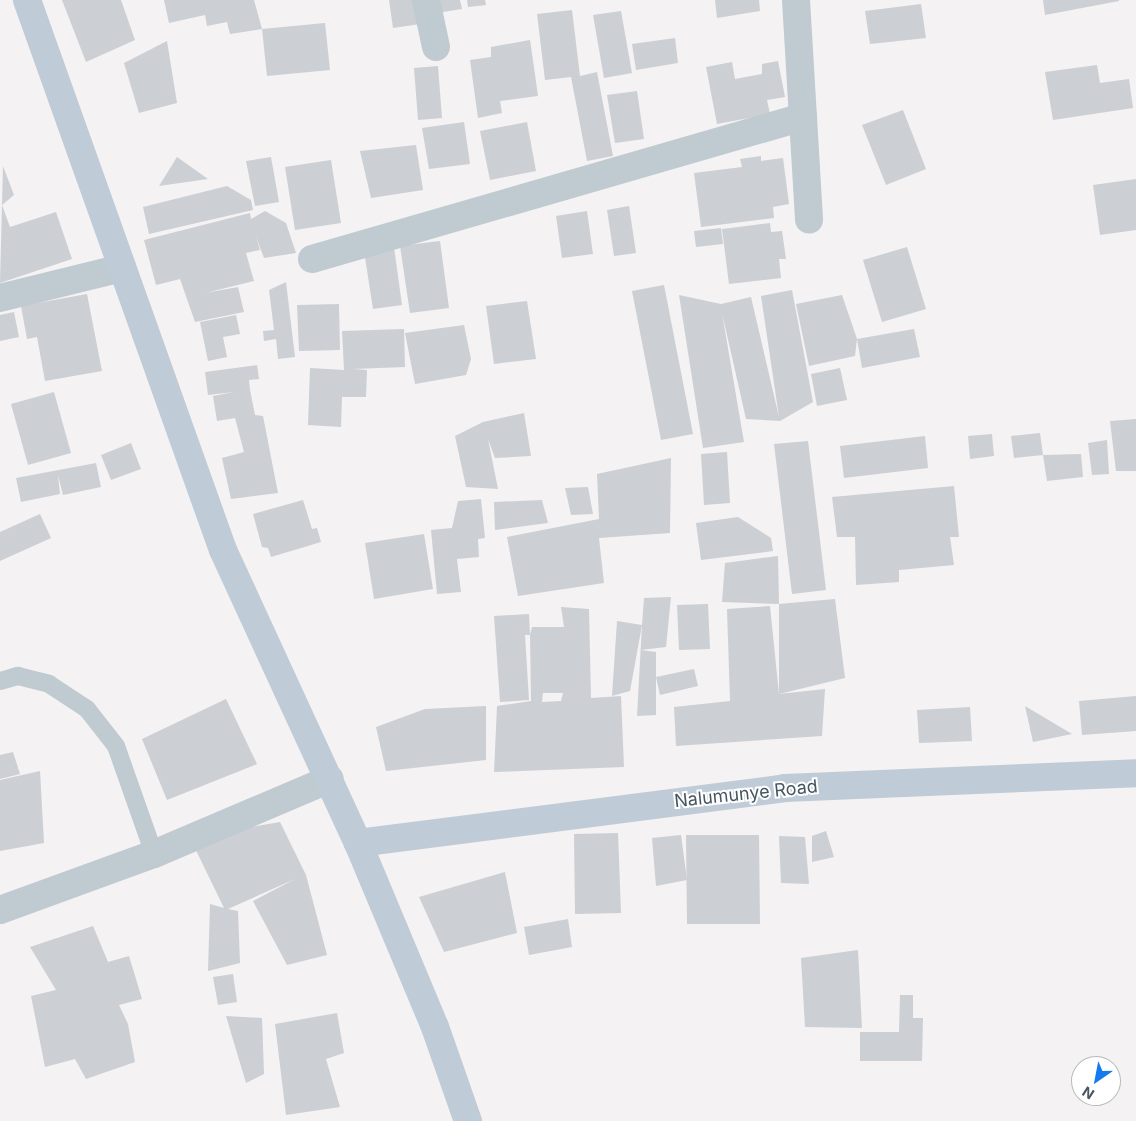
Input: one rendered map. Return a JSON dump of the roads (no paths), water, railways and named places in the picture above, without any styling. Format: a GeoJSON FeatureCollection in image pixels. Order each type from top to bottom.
{"type":"FeatureCollection","features":[{"type":"Feature","properties":{"kind":"street"},"geometry":{"type":"LineString","coordinates":[[27,0],[223,550],[358,843],[435,1027],[468,1121]]}},
{"type":"Feature","properties":{"kind":"street"},"geometry":{"type":"LineString","coordinates":[[426,0],[436,47]]}},
{"type":"Feature","properties":{"kind":"street"},"geometry":{"type":"LineString","coordinates":[[796,0],[809,220]]}},
{"type":"Feature","properties":{"kind":"street"},"geometry":{"type":"LineString","coordinates":[[312,260],[803,117]]}},
{"type":"Feature","properties":{"kind":"street"},"geometry":{"type":"LineString","coordinates":[[0,298],[122,268]]}},
{"type":"Feature","properties":{"kind":"street","name":"Nalumunye Road"},"geometry":{"type":"LineString","coordinates":[[358,843],[785,788],[1136,773]]}},
{"type":"Feature","properties":{"kind":"street"},"geometry":{"type":"LineString","coordinates":[[0,910],[154,854],[330,779]]}},
{"type":"Feature","properties":{"kind":"lane"},"geometry":{"type":"LineString","coordinates":[[0,681],[18,676],[49,684],[87,709],[116,746],[154,854]]}}]}
